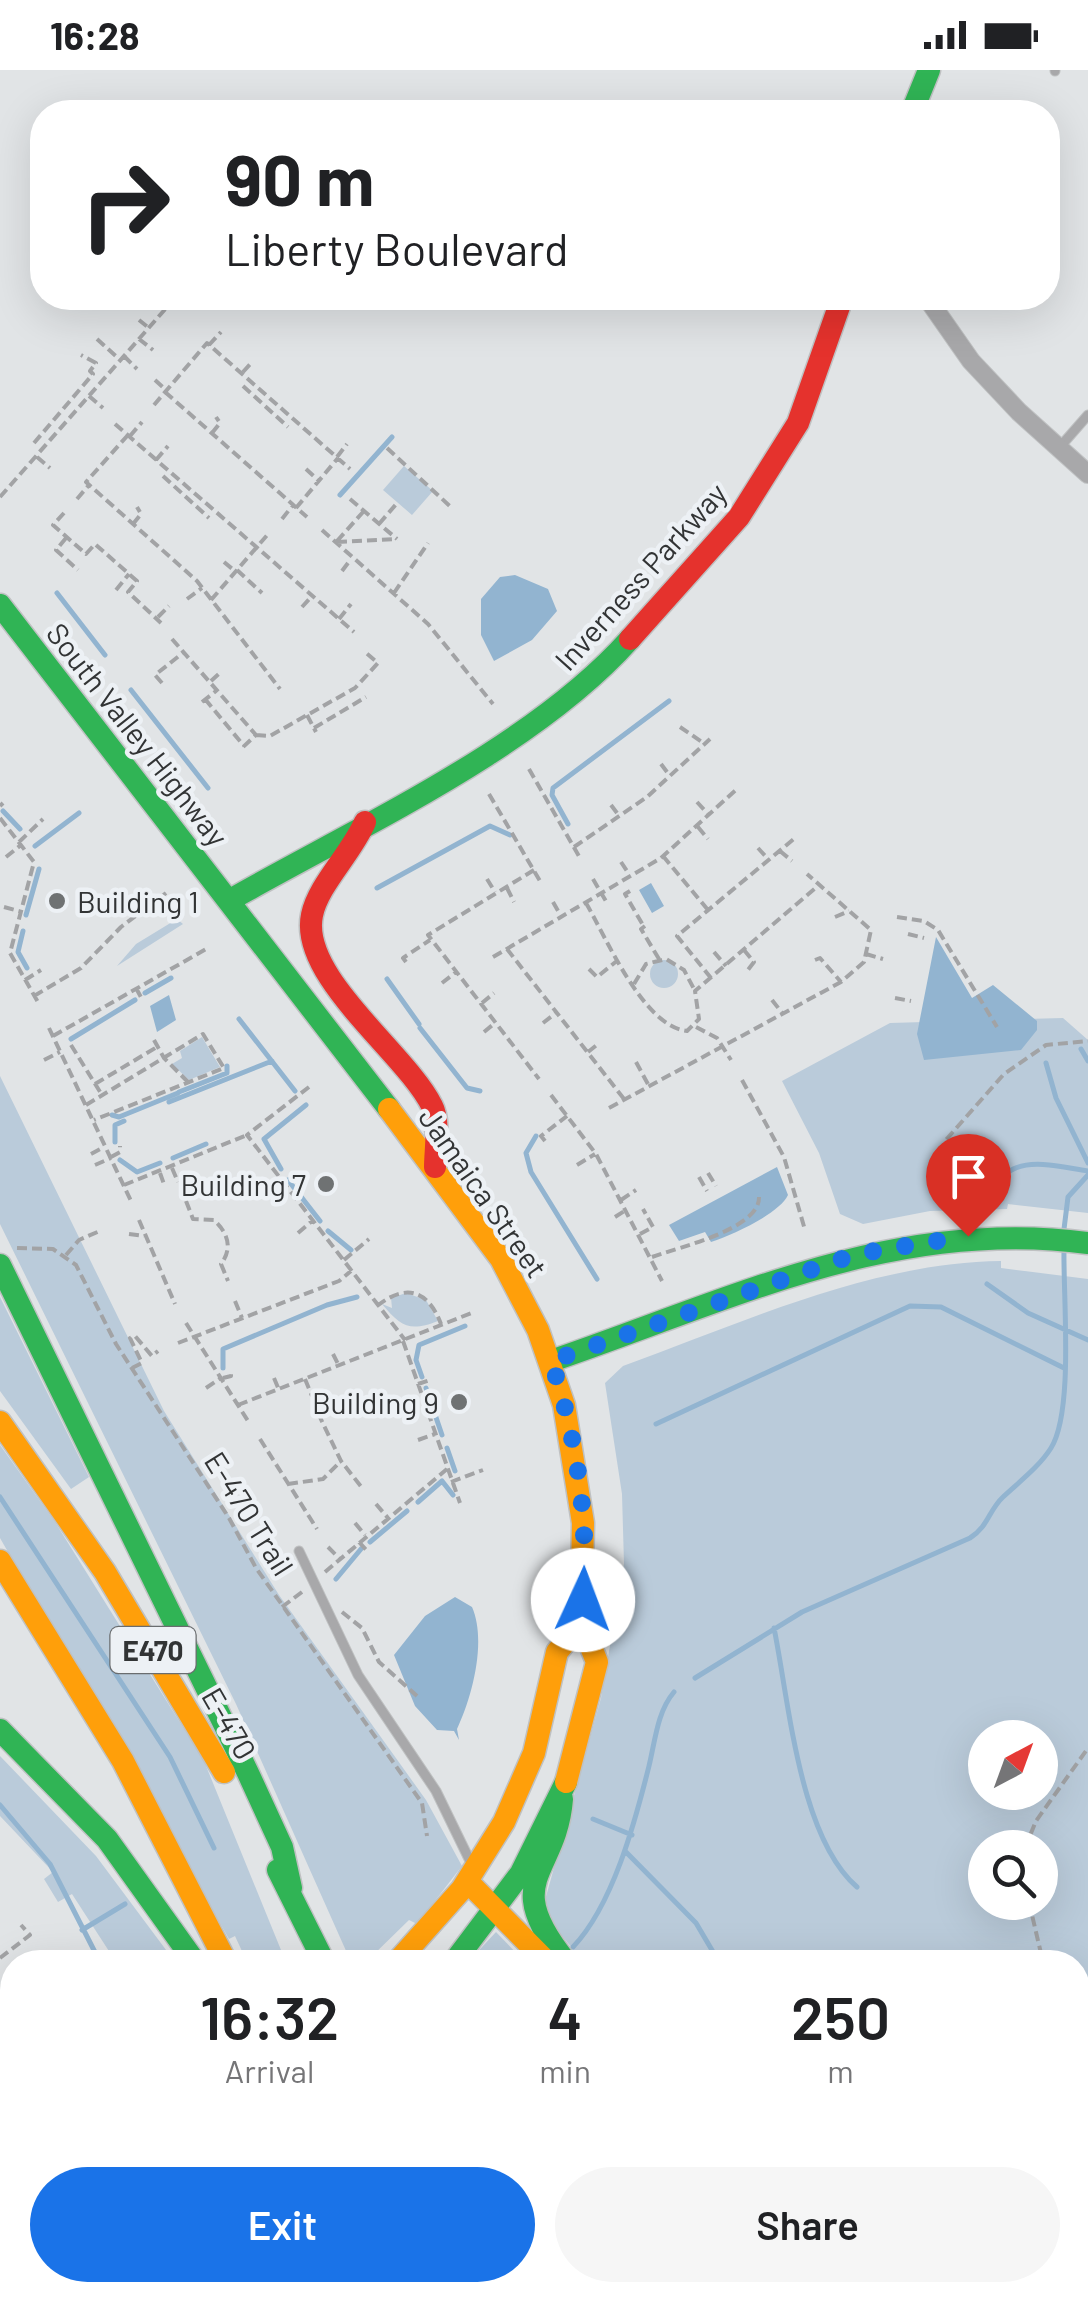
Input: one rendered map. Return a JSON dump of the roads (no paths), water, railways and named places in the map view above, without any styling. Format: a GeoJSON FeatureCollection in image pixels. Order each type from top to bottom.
{"type":"FeatureCollection","features":[{"type":"Feature","properties":{"kind":"main road"},"geometry":{"type":"LineString","coordinates":[[917,100],[929,70]]}},
{"type":"Feature","properties":{"kind":"main road","name":"Inverness Parkway"},"geometry":{"type":"LineString","coordinates":[[230,900],[536,724],[614,659],[739,517],[798,423],[838,310]]}},
{"type":"Feature","properties":{"kind":"main road","name":"South Valley Highway"},"geometry":{"type":"LineString","coordinates":[[0,605],[230,900]]}},
{"type":"Feature","properties":{"kind":"main road"},"geometry":{"type":"LineString","coordinates":[[365,822],[348,858],[328,876],[317,894],[312,940],[324,967],[434,1108],[434,1167]]}},
{"type":"Feature","properties":{"kind":"main road","name":"Jamaica Street"},"geometry":{"type":"LineString","coordinates":[[230,900],[502,1260],[551,1361],[568,1416],[579,1478],[584,1551],[581,1624],[597,1659],[580,1744],[562,1799],[497,1910],[464,1950]]}},
{"type":"Feature","properties":{"kind":"main road"},"geometry":{"type":"LineString","coordinates":[[551,1361],[856,1254],[919,1240],[1004,1235],[1088,1243]]}},
{"type":"Feature","properties":{"kind":"main road"},"geometry":{"type":"LineString","coordinates":[[7,1256],[282,1847],[291,1888]]}},
{"type":"Feature","properties":{"kind":"main road","name":"E-470"},"geometry":{"type":"LineString","coordinates":[[0,1422],[105,1572],[291,1888],[319,1950]]}},
{"type":"Feature","properties":{"kind":"main road","name":"E470"},"geometry":{"type":"LineString","coordinates":[[0,1561],[123,1761],[220,1950]]}},
{"type":"Feature","properties":{"kind":"main road"},"geometry":{"type":"LineString","coordinates":[[407,1950],[472,1875],[530,1765],[556,1652],[581,1624]]}},
{"type":"Feature","properties":{"kind":"main road"},"geometry":{"type":"LineString","coordinates":[[0,1730],[66,1794],[134,1871],[187,1950]]}},
{"type":"Feature","properties":{"kind":"main road"},"geometry":{"type":"LineString","coordinates":[[540,1950],[532,1932],[534,1885],[562,1812],[562,1799]]}},
{"type":"Feature","properties":{"kind":"main road"},"geometry":{"type":"LineString","coordinates":[[472,1875],[497,1910],[552,1950]]}},
{"type":"Feature","properties":{"kind":"street"},"geometry":{"type":"LineString","coordinates":[[935,310],[971,361],[1088,474]]}},
{"type":"Feature","properties":{"kind":"lane"},"geometry":{"type":"LineString","coordinates":[[1059,448],[1088,414]]}},
{"type":"Feature","properties":{"kind":"lane"},"geometry":{"type":"LineString","coordinates":[[299,1551],[364,1685],[436,1791],[472,1875]]}},
{"type":"Feature","properties":{"kind":"water"},"geometry":{"type":"Polygon","coordinates":[[[515,575],[548,589],[557,611],[532,640],[494,661],[481,635],[481,599],[500,577],[515,575]]]}},
{"type":"Feature","properties":{"kind":"water"},"geometry":{"type":"Polygon","coordinates":[[[651,883],[664,906],[652,913],[639,890],[651,883]]]}},
{"type":"Feature","properties":{"kind":"water"},"geometry":{"type":"Polygon","coordinates":[[[936,937],[972,998],[993,985],[1037,1021],[1037,1030],[1021,1050],[924,1060],[917,1034],[936,937]]]}},
{"type":"Feature","properties":{"kind":"water"},"geometry":{"type":"Polygon","coordinates":[[[169,995],[176,1020],[157,1032],[150,1006],[169,995]]]}},
{"type":"Feature","properties":{"kind":"water"},"geometry":{"type":"Polygon","coordinates":[[[777,1167],[788,1195],[775,1209],[711,1242],[705,1232],[679,1241],[669,1225],[777,1167]]]}},
{"type":"Feature","properties":{"kind":"water"},"geometry":{"type":"Polygon","coordinates":[[[455,1597],[472,1607],[478,1636],[472,1685],[457,1729],[459,1740],[454,1731],[437,1730],[415,1706],[394,1655],[425,1616],[455,1597]]]}},
{"type":"Feature","properties":{"kind":"waterway"},"geometry":{"type":"LineString","coordinates":[[340,495],[392,437]]}},
{"type":"Feature","properties":{"kind":"waterway"},"geometry":{"type":"LineString","coordinates":[[57,593],[105,655]]}},
{"type":"Feature","properties":{"kind":"waterway"},"geometry":{"type":"LineString","coordinates":[[131,690],[208,788]]}},
{"type":"Feature","properties":{"kind":"waterway"},"geometry":{"type":"LineString","coordinates":[[568,824],[552,795],[553,788],[669,701]]}},
{"type":"Feature","properties":{"kind":"waterway"},"geometry":{"type":"LineString","coordinates":[[3,811],[20,829]]}},
{"type":"Feature","properties":{"kind":"waterway"},"geometry":{"type":"LineString","coordinates":[[35,846],[79,813]]}},
{"type":"Feature","properties":{"kind":"waterway"},"geometry":{"type":"LineString","coordinates":[[377,888],[490,826],[510,835]]}},
{"type":"Feature","properties":{"kind":"waterway"},"geometry":{"type":"LineString","coordinates":[[26,915],[39,869]]}},
{"type":"Feature","properties":{"kind":"waterway"},"geometry":{"type":"LineString","coordinates":[[23,931],[18,952],[27,968]]}},
{"type":"Feature","properties":{"kind":"waterway"},"geometry":{"type":"LineString","coordinates":[[145,993],[171,978]]}},
{"type":"Feature","properties":{"kind":"waterway"},"geometry":{"type":"LineString","coordinates":[[387,979],[419,1024]]}},
{"type":"Feature","properties":{"kind":"waterway"},"geometry":{"type":"LineString","coordinates":[[71,1039],[135,1000]]}},
{"type":"Feature","properties":{"kind":"waterway"},"geometry":{"type":"LineString","coordinates":[[239,1019],[295,1091]]}},
{"type":"Feature","properties":{"kind":"waterway"},"geometry":{"type":"LineString","coordinates":[[420,1028],[467,1088],[480,1091]]}},
{"type":"Feature","properties":{"kind":"waterway"},"geometry":{"type":"LineString","coordinates":[[1081,1049],[1088,1061]]}},
{"type":"Feature","properties":{"kind":"waterway"},"geometry":{"type":"LineString","coordinates":[[169,1102],[272,1061]]}},
{"type":"Feature","properties":{"kind":"waterway"},"geometry":{"type":"LineString","coordinates":[[1046,1063],[1056,1098],[1088,1163]]}},
{"type":"Feature","properties":{"kind":"waterway"},"geometry":{"type":"LineString","coordinates":[[179,1092],[227,1073],[227,1066]]}},
{"type":"Feature","properties":{"kind":"waterway"},"geometry":{"type":"LineString","coordinates":[[112,1115],[119,1117],[178,1093]]}},
{"type":"Feature","properties":{"kind":"waterway"},"geometry":{"type":"LineString","coordinates":[[281,1169],[264,1139],[306,1105]]}},
{"type":"Feature","properties":{"kind":"waterway"},"geometry":{"type":"LineString","coordinates":[[115,1142],[115,1125],[124,1121]]}},
{"type":"Feature","properties":{"kind":"waterway"},"geometry":{"type":"LineString","coordinates":[[536,1136],[526,1153],[531,1172],[597,1279]]}},
{"type":"Feature","properties":{"kind":"waterway"},"geometry":{"type":"LineString","coordinates":[[173,1158],[206,1144]]}},
{"type":"Feature","properties":{"kind":"waterway"},"geometry":{"type":"LineString","coordinates":[[120,1160],[137,1172],[160,1163]]}},
{"type":"Feature","properties":{"kind":"waterway"},"geometry":{"type":"LineString","coordinates":[[992,1193],[1009,1171],[1021,1166],[1088,1171]]}},
{"type":"Feature","properties":{"kind":"waterway"},"geometry":{"type":"LineString","coordinates":[[1064,1229],[1068,1197],[1088,1175]]}},
{"type":"Feature","properties":{"kind":"waterway"},"geometry":{"type":"LineString","coordinates":[[288,1180],[320,1221]]}},
{"type":"Feature","properties":{"kind":"waterway"},"geometry":{"type":"LineString","coordinates":[[328,1231],[351,1250]]}},
{"type":"Feature","properties":{"kind":"waterway"},"geometry":{"type":"LineString","coordinates":[[695,1678],[802,1612],[970,1538],[981,1529],[998,1502],[1041,1462],[1058,1431],[1063,1408],[1064,1250]]}},
{"type":"Feature","properties":{"kind":"waterway"},"geometry":{"type":"LineString","coordinates":[[987,1284],[1028,1313],[1088,1340]]}},
{"type":"Feature","properties":{"kind":"waterway"},"geometry":{"type":"LineString","coordinates":[[223,1368],[223,1349],[327,1305],[357,1297]]}},
{"type":"Feature","properties":{"kind":"waterway"},"geometry":{"type":"LineString","coordinates":[[656,1424],[910,1306],[941,1307],[1064,1368]]}},
{"type":"Feature","properties":{"kind":"waterway"},"geometry":{"type":"LineString","coordinates":[[422,1377],[416,1360],[419,1345],[465,1326]]}},
{"type":"Feature","properties":{"kind":"waterway"},"geometry":{"type":"LineString","coordinates":[[426,1388],[442,1435]]}},
{"type":"Feature","properties":{"kind":"waterway"},"geometry":{"type":"LineString","coordinates":[[447,1448],[455,1471]]}},
{"type":"Feature","properties":{"kind":"waterway"},"geometry":{"type":"LineString","coordinates":[[418,1502],[442,1481],[453,1495]]}},
{"type":"Feature","properties":{"kind":"waterway"},"geometry":{"type":"LineString","coordinates":[[0,1497],[170,1757],[214,1848]]}},
{"type":"Feature","properties":{"kind":"waterway"},"geometry":{"type":"LineString","coordinates":[[370,1542],[407,1511]]}},
{"type":"Feature","properties":{"kind":"waterway"},"geometry":{"type":"LineString","coordinates":[[336,1579],[361,1549]]}},
{"type":"Feature","properties":{"kind":"waterway"},"geometry":{"type":"LineString","coordinates":[[774,1628],[809,1802],[837,1865],[857,1887]]}},
{"type":"Feature","properties":{"kind":"waterway"},"geometry":{"type":"LineString","coordinates":[[573,1947],[600,1909],[621,1862],[660,1718],[674,1692]]}},
{"type":"Feature","properties":{"kind":"waterway"},"geometry":{"type":"LineString","coordinates":[[0,1805],[50,1864],[94,1950]]}},
{"type":"Feature","properties":{"kind":"waterway"},"geometry":{"type":"LineString","coordinates":[[593,1819],[632,1835]]}},
{"type":"Feature","properties":{"kind":"waterway"},"geometry":{"type":"LineString","coordinates":[[625,1851],[696,1923],[712,1950]]}},
{"type":"Feature","properties":{"kind":"waterway"},"geometry":{"type":"LineString","coordinates":[[82,1930],[125,1904]]}},
{"type":"Feature","properties":{"kind":"place","name":"Building 1"},"geometry":{"type":"Point","coordinates":[57,901]}},
{"type":"Feature","properties":{"kind":"place","name":"Building 7"},"geometry":{"type":"Point","coordinates":[326,1184]}},
{"type":"Feature","properties":{"kind":"place","name":"Building 9"},"geometry":{"type":"Point","coordinates":[459,1402]}}]}
